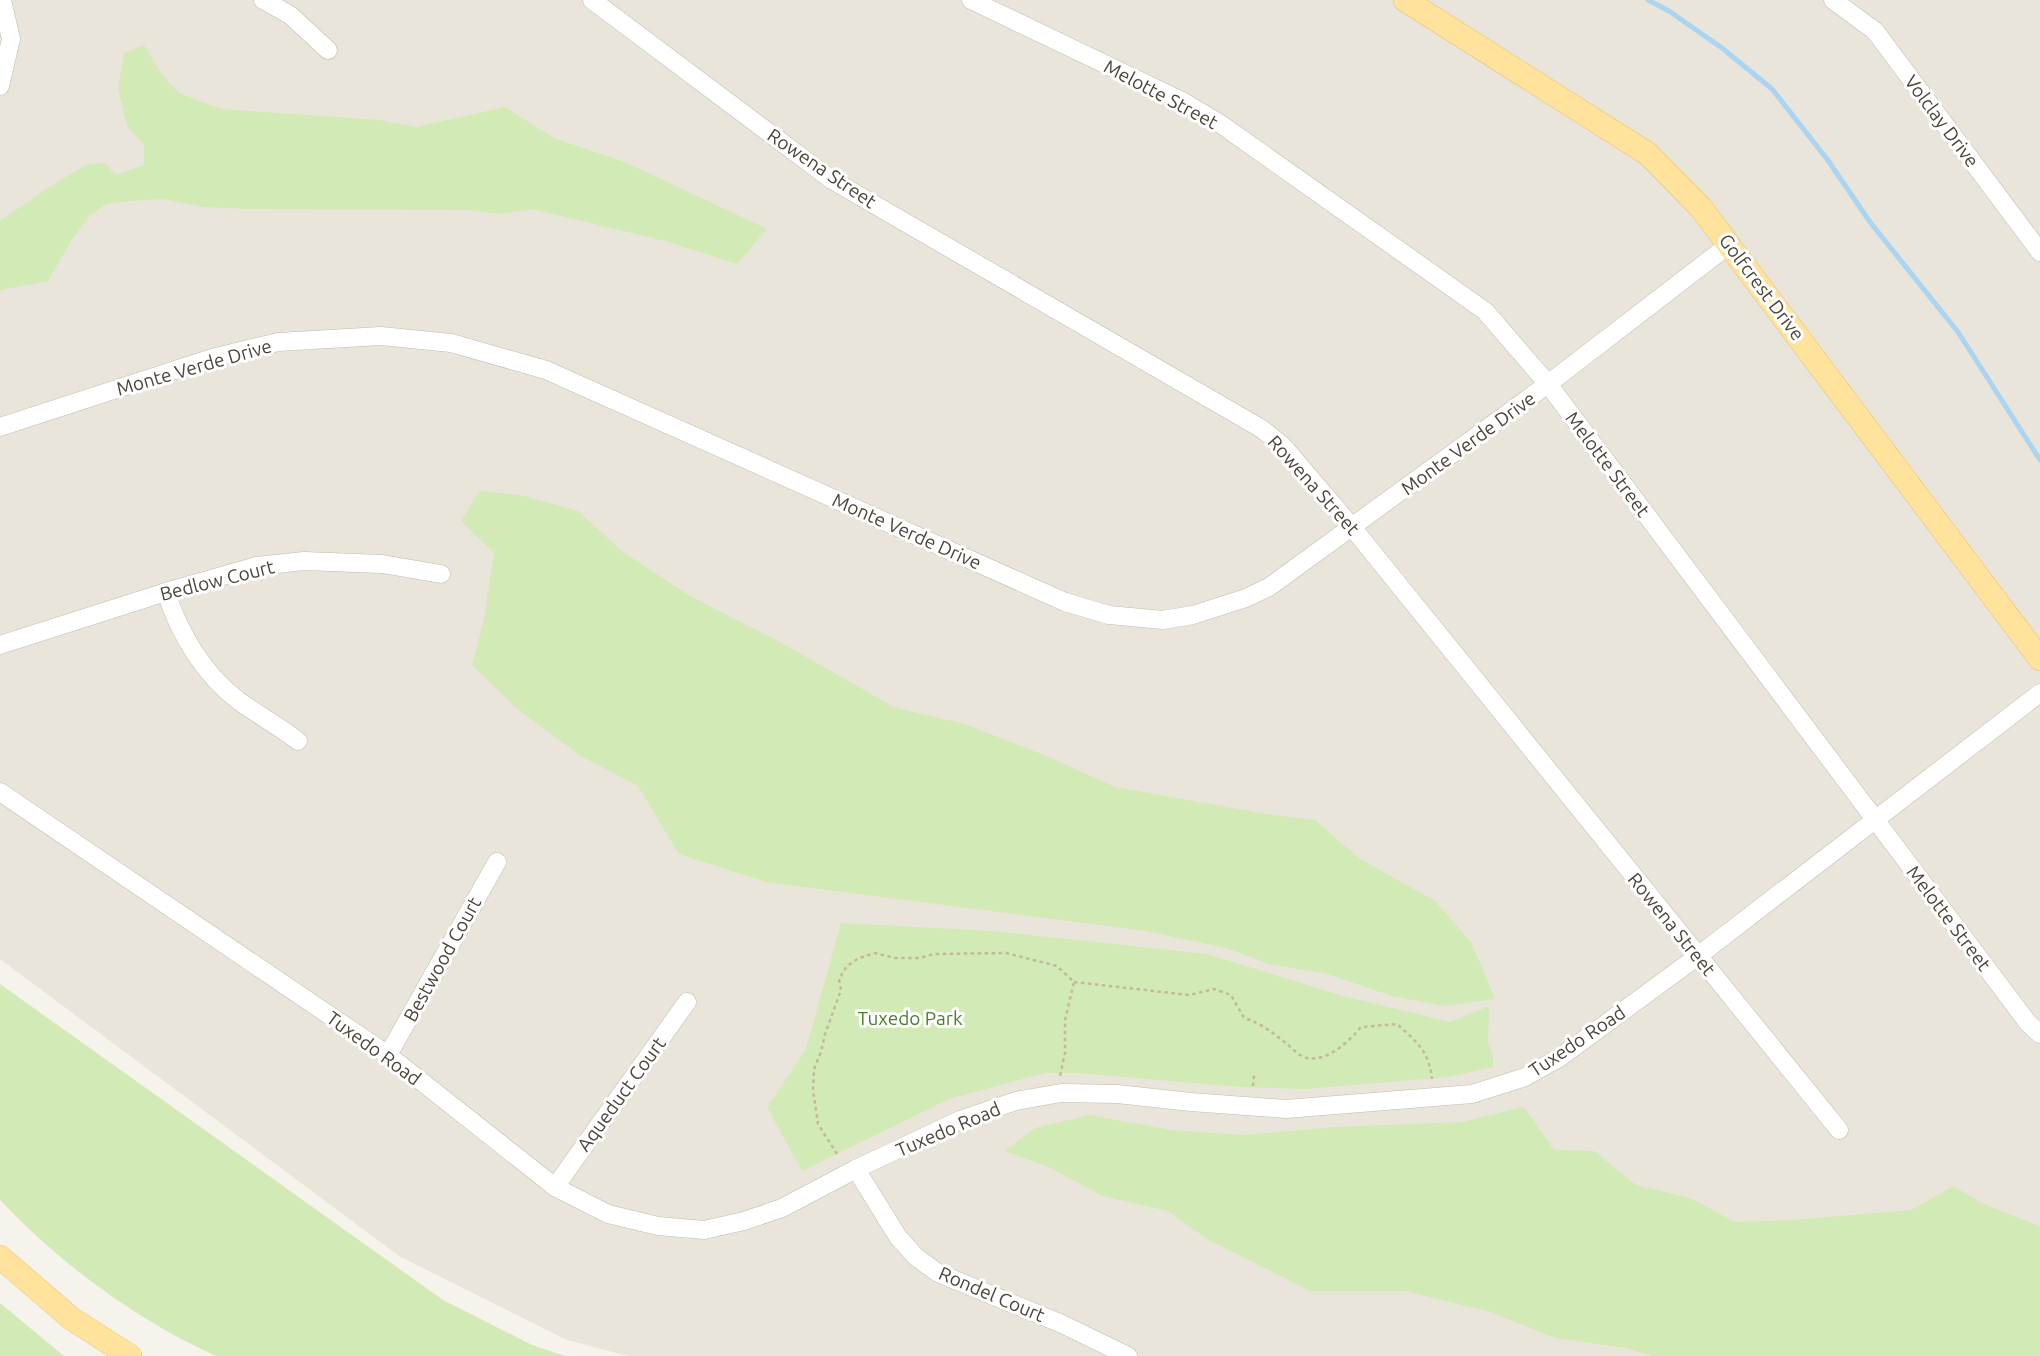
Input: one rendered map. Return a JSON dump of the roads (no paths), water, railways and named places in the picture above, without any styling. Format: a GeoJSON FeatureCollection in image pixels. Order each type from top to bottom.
{"type":"FeatureCollection","features":[{"type":"Feature","properties":{"kind":"main road","name":"Golfcrest Drive"},"geometry":{"type":"LineString","coordinates":[[1405,0],[1648,154],[1701,208],[2040,659]]}},
{"type":"Feature","properties":{"kind":"main road"},"geometry":{"type":"LineString","coordinates":[[0,1257],[72,1319],[130,1356]]}},
{"type":"Feature","properties":{"kind":"street"},"geometry":{"type":"LineString","coordinates":[[0,86],[11,39],[2,0]]}},
{"type":"Feature","properties":{"kind":"street","name":"Rowena Street"},"geometry":{"type":"LineString","coordinates":[[592,0],[832,180],[1262,429],[1283,446],[1352,527],[1839,1130]]}},
{"type":"Feature","properties":{"kind":"street","name":"Melotte Street"},"geometry":{"type":"LineString","coordinates":[[971,0],[1182,101],[1222,125],[1485,311],[1548,384],[2028,1023],[2040,1034]]}},
{"type":"Feature","properties":{"kind":"street","name":"Volclay Drive"},"geometry":{"type":"LineString","coordinates":[[1833,0],[1875,31],[2040,252]]}},
{"type":"Feature","properties":{"kind":"street"},"geometry":{"type":"LineString","coordinates":[[263,1],[290,15],[328,50]]}},
{"type":"Feature","properties":{"kind":"street","name":"Monte Verde Drive"},"geometry":{"type":"LineString","coordinates":[[0,427],[212,358],[278,342],[381,336],[451,343],[546,370],[1065,601],[1109,615],[1163,620],[1193,615],[1246,598],[1269,587],[1548,384],[1730,244]]}},
{"type":"Feature","properties":{"kind":"street","name":"Bedlow Court"},"geometry":{"type":"LineString","coordinates":[[0,645],[257,566],[304,561],[382,564],[441,575]]}},
{"type":"Feature","properties":{"kind":"street"},"geometry":{"type":"LineString","coordinates":[[166,592],[172,611],[204,668],[237,699],[298,741]]}},
{"type":"Feature","properties":{"kind":"street","name":"Tuxedo Road"},"geometry":{"type":"LineString","coordinates":[[0,792],[388,1055],[555,1187],[608,1214],[657,1226],[704,1230],[744,1221],[782,1208],[856,1169],[960,1120],[1016,1101],[1061,1093],[1118,1094],[1286,1109],[1472,1094],[1525,1077],[1559,1058],[1698,956],[2040,694]]}},
{"type":"Feature","properties":{"kind":"street","name":"Bestwood Court"},"geometry":{"type":"LineString","coordinates":[[388,1055],[497,862]]}},
{"type":"Feature","properties":{"kind":"street","name":"Aqueduct Court"},"geometry":{"type":"LineString","coordinates":[[555,1187],[687,1002]]}},
{"type":"Feature","properties":{"kind":"street","name":"Rondel Court"},"geometry":{"type":"LineString","coordinates":[[856,1169],[898,1237],[916,1257],[938,1273],[1128,1356]]}},
{"type":"Feature","properties":{"kind":"waterway"},"geometry":{"type":"LineString","coordinates":[[1648,0],[1669,11],[1722,48],[1772,89],[1827,159],[1870,222],[1958,332],[2040,460]]}},
{"type":"Feature","properties":{"kind":"park label","name":"Tuxedo Park"},"geometry":{"type":"Point","coordinates":[910,1018]}}]}
